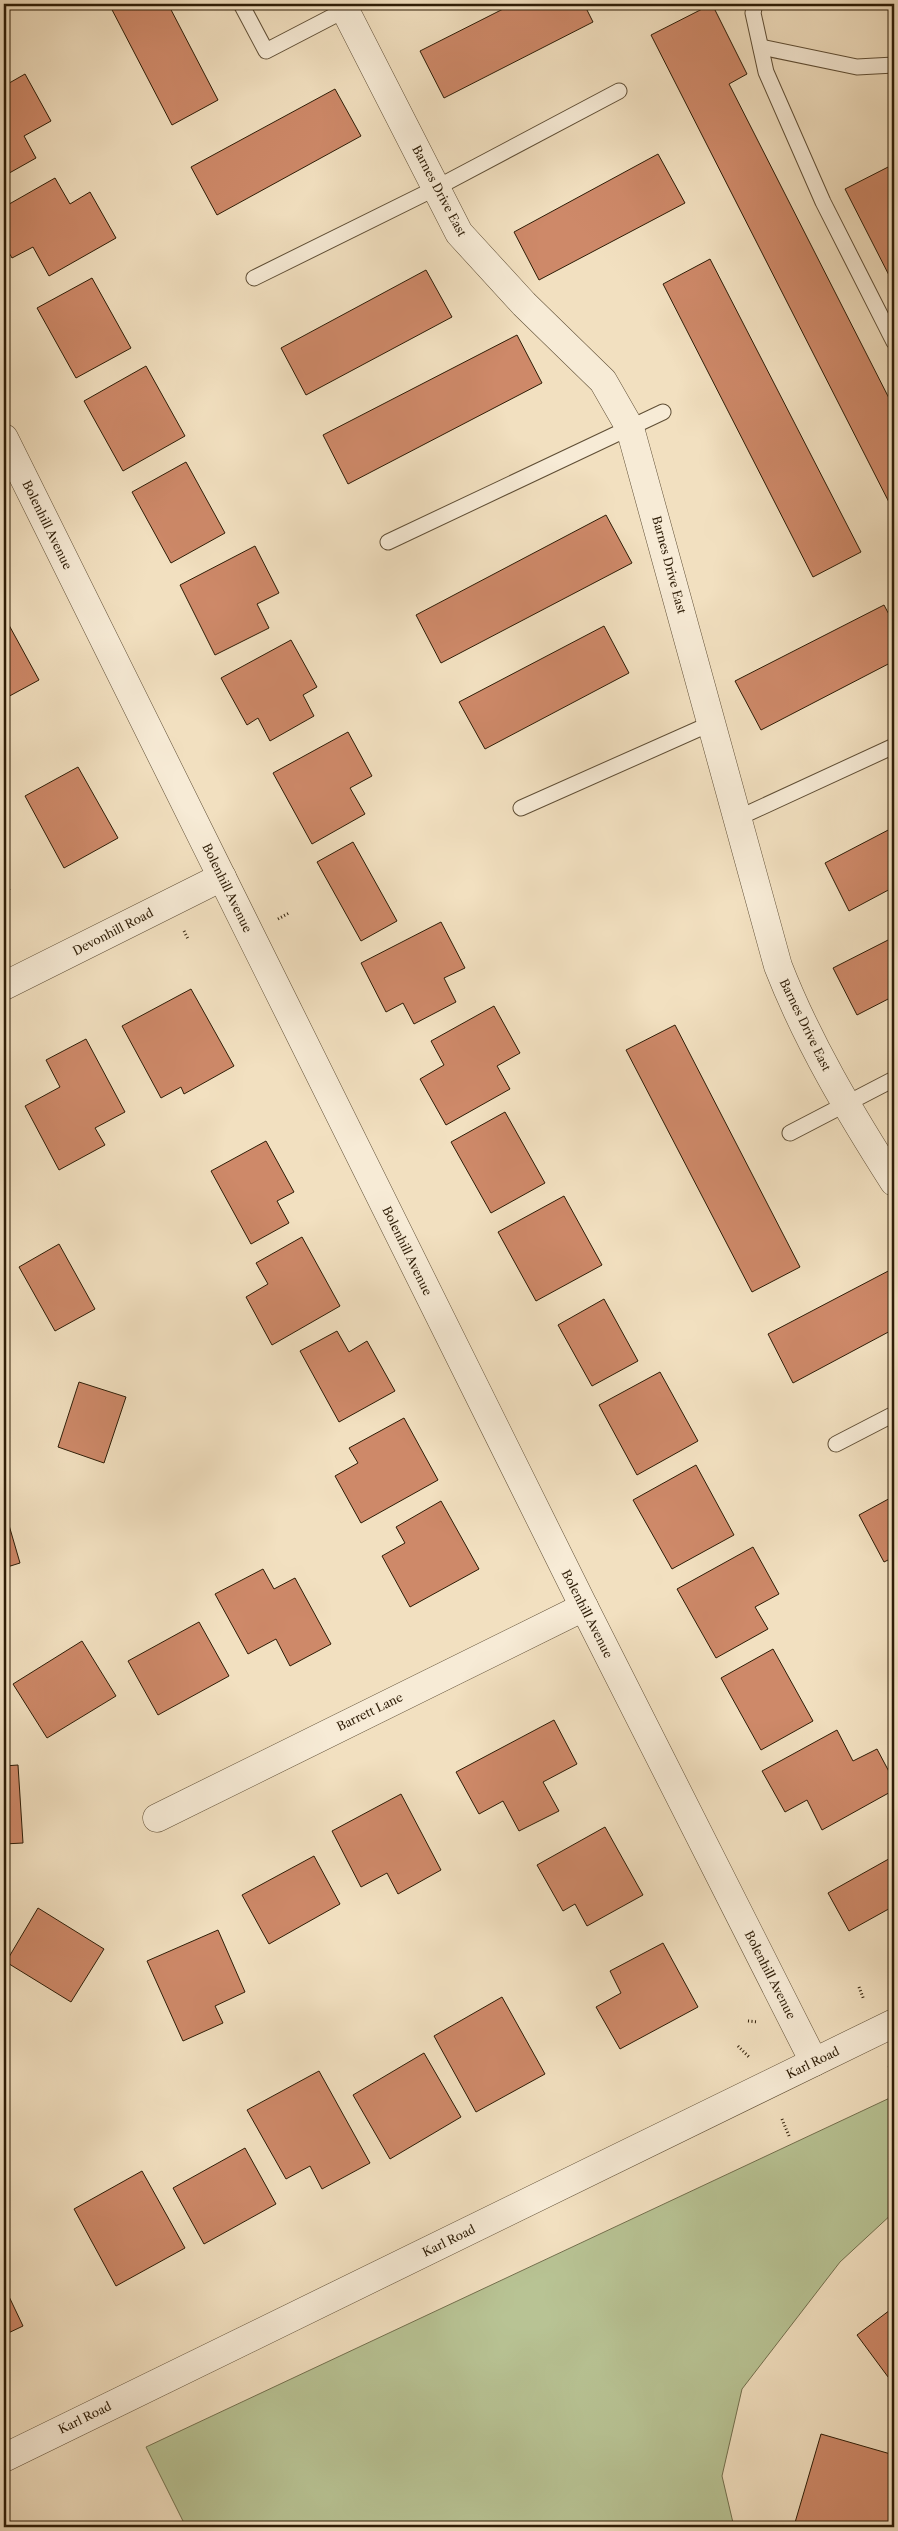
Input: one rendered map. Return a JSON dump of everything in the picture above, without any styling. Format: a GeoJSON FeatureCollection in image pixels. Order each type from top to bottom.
{"type":"FeatureCollection","features":[{"type":"Feature","properties":{"kind":"street","name":"Barnes Drive East"},"geometry":{"type":"LineString","coordinates":[[343,7],[458,233],[524,304],[603,382],[630,428],[778,966],[790,996],[844,1104],[894,1182]]}},
{"type":"Feature","properties":{"kind":"street","name":"Bolenhill Avenue"},"geometry":{"type":"LineString","coordinates":[[4,438],[584,1607],[814,2062]]}},
{"type":"Feature","properties":{"kind":"street","name":"Devonhill Road"},"geometry":{"type":"LineString","coordinates":[[4,986],[222,877]]}},
{"type":"Feature","properties":{"kind":"street","name":"Barrett Lane"},"geometry":{"type":"LineString","coordinates":[[157,1818],[584,1607]]}},
{"type":"Feature","properties":{"kind":"street","name":"Karl Road"},"geometry":{"type":"LineString","coordinates":[[4,2458],[894,2023]]}},
{"type":"Feature","properties":{"kind":"lane"},"geometry":{"type":"LineString","coordinates":[[240,4],[266,51],[343,7]]}},
{"type":"Feature","properties":{"kind":"lane"},"geometry":{"type":"LineString","coordinates":[[754,4],[753,13],[766,72],[824,202],[894,342]]}},
{"type":"Feature","properties":{"kind":"lane"},"geometry":{"type":"LineString","coordinates":[[761,47],[857,67],[894,65]]}},
{"type":"Feature","properties":{"kind":"lane"},"geometry":{"type":"LineString","coordinates":[[254,278],[436,188],[619,91]]}},
{"type":"Feature","properties":{"kind":"lane"},"geometry":{"type":"LineString","coordinates":[[388,542],[663,412]]}},
{"type":"Feature","properties":{"kind":"lane"},"geometry":{"type":"LineString","coordinates":[[521,808],[712,723]]}},
{"type":"Feature","properties":{"kind":"lane"},"geometry":{"type":"LineString","coordinates":[[738,818],[894,746]]}},
{"type":"Feature","properties":{"kind":"lane"},"geometry":{"type":"LineString","coordinates":[[790,1133],[894,1078]]}},
{"type":"Feature","properties":{"kind":"lane"},"geometry":{"type":"LineString","coordinates":[[836,1444],[894,1414]]}},
{"type":"Feature","properties":{"kind":"path"},"geometry":{"type":"LineString","coordinates":[[275,921],[289,913]]}},
{"type":"Feature","properties":{"kind":"path"},"geometry":{"type":"LineString","coordinates":[[859,1987],[867,2008]]}},
{"type":"Feature","properties":{"kind":"path"},"geometry":{"type":"LineString","coordinates":[[738,2046],[751,2059]]}},
{"type":"Feature","properties":{"kind":"path"},"geometry":{"type":"LineString","coordinates":[[890,2066],[894,2076]]}},
{"type":"Feature","properties":{"kind":"path"},"geometry":{"type":"LineString","coordinates":[[782,2119],[789,2136]]}},
{"type":"Feature","properties":{"kind":"green space"},"geometry":{"type":"Polygon","coordinates":[[[894,2096],[894,2212],[840,2262],[742,2389],[722,2476],[734,2527],[186,2527],[146,2447],[894,2096]]]}},
{"type":"Feature","properties":{"kind":"building"},"geometry":{"type":"Polygon","coordinates":[[[109,4],[168,4],[218,100],[172,125],[109,4]]]}},
{"type":"Feature","properties":{"kind":"building"},"geometry":{"type":"Polygon","coordinates":[[[513,4],[584,4],[593,22],[444,98],[420,51],[513,4]]]}},
{"type":"Feature","properties":{"kind":"building"},"geometry":{"type":"Polygon","coordinates":[[[712,4],[747,74],[729,84],[894,408],[894,512],[651,35],[712,4]]]}},
{"type":"Feature","properties":{"kind":"building"},"geometry":{"type":"Polygon","coordinates":[[[25,74],[51,121],[24,136],[36,158],[4,176],[4,86],[25,74]]]}},
{"type":"Feature","properties":{"kind":"building"},"geometry":{"type":"Polygon","coordinates":[[[335,89],[361,136],[217,215],[191,167],[335,89]]]}},
{"type":"Feature","properties":{"kind":"building"},"geometry":{"type":"Polygon","coordinates":[[[658,154],[685,203],[539,280],[514,232],[658,154]]]}},
{"type":"Feature","properties":{"kind":"building"},"geometry":{"type":"Polygon","coordinates":[[[894,164],[894,285],[845,189],[894,164]]]}},
{"type":"Feature","properties":{"kind":"building"},"geometry":{"type":"Polygon","coordinates":[[[55,178],[70,204],[90,192],[116,238],[49,276],[33,247],[12,258],[4,244],[4,207],[55,178]]]}},
{"type":"Feature","properties":{"kind":"building"},"geometry":{"type":"Polygon","coordinates":[[[710,259],[861,552],[813,577],[663,284],[710,259]]]}},
{"type":"Feature","properties":{"kind":"building"},"geometry":{"type":"Polygon","coordinates":[[[426,270],[452,317],[306,395],[281,348],[426,270]]]}},
{"type":"Feature","properties":{"kind":"building"},"geometry":{"type":"Polygon","coordinates":[[[92,278],[131,348],[76,378],[37,308],[92,278]]]}},
{"type":"Feature","properties":{"kind":"building"},"geometry":{"type":"Polygon","coordinates":[[[517,335],[542,383],[348,484],[323,435],[517,335]]]}},
{"type":"Feature","properties":{"kind":"building"},"geometry":{"type":"Polygon","coordinates":[[[146,366],[185,436],[123,471],[84,401],[146,366]]]}},
{"type":"Feature","properties":{"kind":"building"},"geometry":{"type":"Polygon","coordinates":[[[186,462],[225,533],[171,563],[132,492],[186,462]]]}},
{"type":"Feature","properties":{"kind":"building"},"geometry":{"type":"Polygon","coordinates":[[[606,515],[632,563],[441,663],[416,615],[606,515]]]}},
{"type":"Feature","properties":{"kind":"building"},"geometry":{"type":"Polygon","coordinates":[[[255,546],[279,593],[257,604],[269,628],[215,655],[180,585],[255,546]]]}},
{"type":"Feature","properties":{"kind":"building"},"geometry":{"type":"Polygon","coordinates":[[[884,605],[894,624],[894,661],[761,730],[735,681],[884,605]]]}},
{"type":"Feature","properties":{"kind":"building"},"geometry":{"type":"Polygon","coordinates":[[[4,616],[39,680],[4,699],[4,616]]]}},
{"type":"Feature","properties":{"kind":"building"},"geometry":{"type":"Polygon","coordinates":[[[604,626],[629,673],[485,749],[459,702],[604,626]]]}},
{"type":"Feature","properties":{"kind":"building"},"geometry":{"type":"Polygon","coordinates":[[[291,640],[317,687],[303,695],[314,716],[270,741],[258,718],[247,725],[221,678],[291,640]]]}},
{"type":"Feature","properties":{"kind":"building"},"geometry":{"type":"Polygon","coordinates":[[[348,732],[372,776],[350,788],[365,814],[312,844],[273,773],[348,732]]]}},
{"type":"Feature","properties":{"kind":"building"},"geometry":{"type":"Polygon","coordinates":[[[78,767],[118,838],[64,868],[25,796],[78,767]]]}},
{"type":"Feature","properties":{"kind":"building"},"geometry":{"type":"Polygon","coordinates":[[[894,827],[894,887],[849,911],[825,863],[894,827]]]}},
{"type":"Feature","properties":{"kind":"building"},"geometry":{"type":"Polygon","coordinates":[[[353,842],[397,921],[361,941],[317,862],[353,842]]]}},
{"type":"Feature","properties":{"kind":"building"},"geometry":{"type":"Polygon","coordinates":[[[4,879],[10,890],[4,894],[4,879]]]}},
{"type":"Feature","properties":{"kind":"building"},"geometry":{"type":"Polygon","coordinates":[[[441,922],[465,968],[444,978],[456,1002],[414,1024],[403,1003],[386,1012],[361,963],[441,922]]]}},
{"type":"Feature","properties":{"kind":"building"},"geometry":{"type":"Polygon","coordinates":[[[894,937],[894,996],[857,1015],[833,968],[894,937]]]}},
{"type":"Feature","properties":{"kind":"building"},"geometry":{"type":"Polygon","coordinates":[[[191,989],[234,1066],[184,1094],[181,1087],[161,1098],[122,1026],[191,989]]]}},
{"type":"Feature","properties":{"kind":"building"},"geometry":{"type":"Polygon","coordinates":[[[494,1006],[520,1053],[497,1066],[510,1089],[446,1125],[420,1079],[444,1065],[431,1041],[494,1006]]]}},
{"type":"Feature","properties":{"kind":"building"},"geometry":{"type":"Polygon","coordinates":[[[675,1025],[800,1267],[752,1292],[626,1050],[675,1025]]]}},
{"type":"Feature","properties":{"kind":"building"},"geometry":{"type":"Polygon","coordinates":[[[86,1039],[125,1112],[95,1128],[105,1145],[59,1170],[25,1106],[60,1087],[46,1060],[86,1039]]]}},
{"type":"Feature","properties":{"kind":"building"},"geometry":{"type":"Polygon","coordinates":[[[505,1112],[545,1183],[491,1213],[451,1142],[505,1112]]]}},
{"type":"Feature","properties":{"kind":"building"},"geometry":{"type":"Polygon","coordinates":[[[4,1141],[8,1149],[4,1152],[4,1141]]]}},
{"type":"Feature","properties":{"kind":"building"},"geometry":{"type":"Polygon","coordinates":[[[266,1141],[294,1192],[277,1201],[289,1223],[251,1244],[211,1171],[266,1141]]]}},
{"type":"Feature","properties":{"kind":"building"},"geometry":{"type":"Polygon","coordinates":[[[564,1196],[602,1265],[536,1301],[498,1232],[564,1196]]]}},
{"type":"Feature","properties":{"kind":"building"},"geometry":{"type":"Polygon","coordinates":[[[302,1237],[340,1306],[272,1345],[246,1297],[268,1284],[256,1263],[302,1237]]]}},
{"type":"Feature","properties":{"kind":"building"},"geometry":{"type":"Polygon","coordinates":[[[59,1244],[95,1309],[55,1331],[19,1267],[59,1244]]]}},
{"type":"Feature","properties":{"kind":"building"},"geometry":{"type":"Polygon","coordinates":[[[894,1268],[894,1329],[793,1383],[768,1334],[894,1268]]]}},
{"type":"Feature","properties":{"kind":"building"},"geometry":{"type":"Polygon","coordinates":[[[604,1299],[638,1361],[592,1386],[558,1325],[604,1299]]]}},
{"type":"Feature","properties":{"kind":"building"},"geometry":{"type":"Polygon","coordinates":[[[337,1331],[349,1352],[367,1341],[395,1391],[339,1422],[300,1351],[337,1331]]]}},
{"type":"Feature","properties":{"kind":"building"},"geometry":{"type":"Polygon","coordinates":[[[660,1372],[698,1441],[637,1475],[599,1405],[660,1372]]]}},
{"type":"Feature","properties":{"kind":"building"},"geometry":{"type":"Polygon","coordinates":[[[79,1382],[126,1397],[104,1463],[58,1447],[79,1382]]]}},
{"type":"Feature","properties":{"kind":"building"},"geometry":{"type":"Polygon","coordinates":[[[404,1418],[438,1480],[361,1523],[335,1476],[358,1463],[349,1448],[404,1418]]]}},
{"type":"Feature","properties":{"kind":"building"},"geometry":{"type":"Polygon","coordinates":[[[696,1465],[734,1535],[672,1569],[633,1500],[696,1465]]]}},
{"type":"Feature","properties":{"kind":"building"},"geometry":{"type":"Polygon","coordinates":[[[894,1496],[894,1557],[884,1562],[859,1515],[894,1496]]]}},
{"type":"Feature","properties":{"kind":"building"},"geometry":{"type":"Polygon","coordinates":[[[441,1501],[479,1569],[410,1607],[382,1556],[405,1543],[396,1527],[441,1501]]]}},
{"type":"Feature","properties":{"kind":"building"},"geometry":{"type":"Polygon","coordinates":[[[4,1508],[20,1563],[4,1568],[4,1508]]]}},
{"type":"Feature","properties":{"kind":"building"},"geometry":{"type":"Polygon","coordinates":[[[753,1547],[779,1594],[755,1607],[768,1629],[716,1658],[677,1589],[753,1547]]]}},
{"type":"Feature","properties":{"kind":"building"},"geometry":{"type":"Polygon","coordinates":[[[263,1569],[274,1589],[295,1578],[331,1644],[290,1666],[276,1639],[248,1654],[215,1594],[263,1569]]]}},
{"type":"Feature","properties":{"kind":"building"},"geometry":{"type":"Polygon","coordinates":[[[199,1622],[229,1676],[158,1715],[128,1661],[199,1622]]]}},
{"type":"Feature","properties":{"kind":"building"},"geometry":{"type":"Polygon","coordinates":[[[82,1641],[116,1696],[47,1738],[13,1684],[82,1641]]]}},
{"type":"Feature","properties":{"kind":"building"},"geometry":{"type":"Polygon","coordinates":[[[773,1649],[813,1721],[761,1750],[721,1678],[773,1649]]]}},
{"type":"Feature","properties":{"kind":"building"},"geometry":{"type":"Polygon","coordinates":[[[554,1720],[577,1764],[543,1782],[559,1811],[519,1831],[503,1801],[479,1814],[456,1772],[554,1720]]]}},
{"type":"Feature","properties":{"kind":"building"},"geometry":{"type":"Polygon","coordinates":[[[837,1730],[853,1761],[877,1749],[894,1781],[894,1790],[822,1830],[807,1800],[785,1812],[762,1771],[837,1730]]]}},
{"type":"Feature","properties":{"kind":"building"},"geometry":{"type":"Polygon","coordinates":[[[18,1765],[23,1843],[4,1844],[4,1766],[18,1765]]]}},
{"type":"Feature","properties":{"kind":"building"},"geometry":{"type":"Polygon","coordinates":[[[401,1794],[441,1870],[398,1894],[387,1873],[361,1887],[332,1831],[401,1794]]]}},
{"type":"Feature","properties":{"kind":"building"},"geometry":{"type":"Polygon","coordinates":[[[605,1827],[643,1895],[587,1926],[575,1904],[563,1911],[537,1865],[605,1827]]]}},
{"type":"Feature","properties":{"kind":"building"},"geometry":{"type":"Polygon","coordinates":[[[314,1856],[340,1904],[269,1944],[242,1895],[314,1856]]]}},
{"type":"Feature","properties":{"kind":"building"},"geometry":{"type":"Polygon","coordinates":[[[894,1856],[894,1906],[849,1931],[828,1893],[894,1856]]]}},
{"type":"Feature","properties":{"kind":"building"},"geometry":{"type":"Polygon","coordinates":[[[38,1908],[104,1949],[71,2002],[6,1962],[38,1908]]]}},
{"type":"Feature","properties":{"kind":"building"},"geometry":{"type":"Polygon","coordinates":[[[218,1930],[245,1992],[215,2006],[223,2023],[183,2041],[147,1961],[218,1930]]]}},
{"type":"Feature","properties":{"kind":"building"},"geometry":{"type":"Polygon","coordinates":[[[663,1943],[698,2007],[620,2049],[596,2007],[621,1993],[610,1971],[663,1943]]]}},
{"type":"Feature","properties":{"kind":"building"},"geometry":{"type":"Polygon","coordinates":[[[502,1997],[545,2074],[476,2112],[434,2036],[502,1997]]]}},
{"type":"Feature","properties":{"kind":"building"},"geometry":{"type":"Polygon","coordinates":[[[424,2053],[461,2117],[390,2159],[353,2095],[424,2053]]]}},
{"type":"Feature","properties":{"kind":"building"},"geometry":{"type":"Polygon","coordinates":[[[319,2071],[370,2163],[322,2189],[310,2166],[286,2179],[247,2110],[319,2071]]]}},
{"type":"Feature","properties":{"kind":"building"},"geometry":{"type":"Polygon","coordinates":[[[245,2148],[276,2204],[204,2244],[173,2188],[245,2148]]]}},
{"type":"Feature","properties":{"kind":"building"},"geometry":{"type":"Polygon","coordinates":[[[142,2171],[185,2248],[116,2286],[74,2209],[142,2171]]]}},
{"type":"Feature","properties":{"kind":"building"},"geometry":{"type":"Polygon","coordinates":[[[4,2286],[23,2326],[4,2335],[4,2286]]]}},
{"type":"Feature","properties":{"kind":"building"},"geometry":{"type":"Polygon","coordinates":[[[894,2307],[894,2385],[857,2335],[894,2307]]]}},
{"type":"Feature","properties":{"kind":"building"},"geometry":{"type":"Polygon","coordinates":[[[821,2434],[894,2455],[894,2505],[888,2527],[794,2526],[821,2434]]]}}]}
